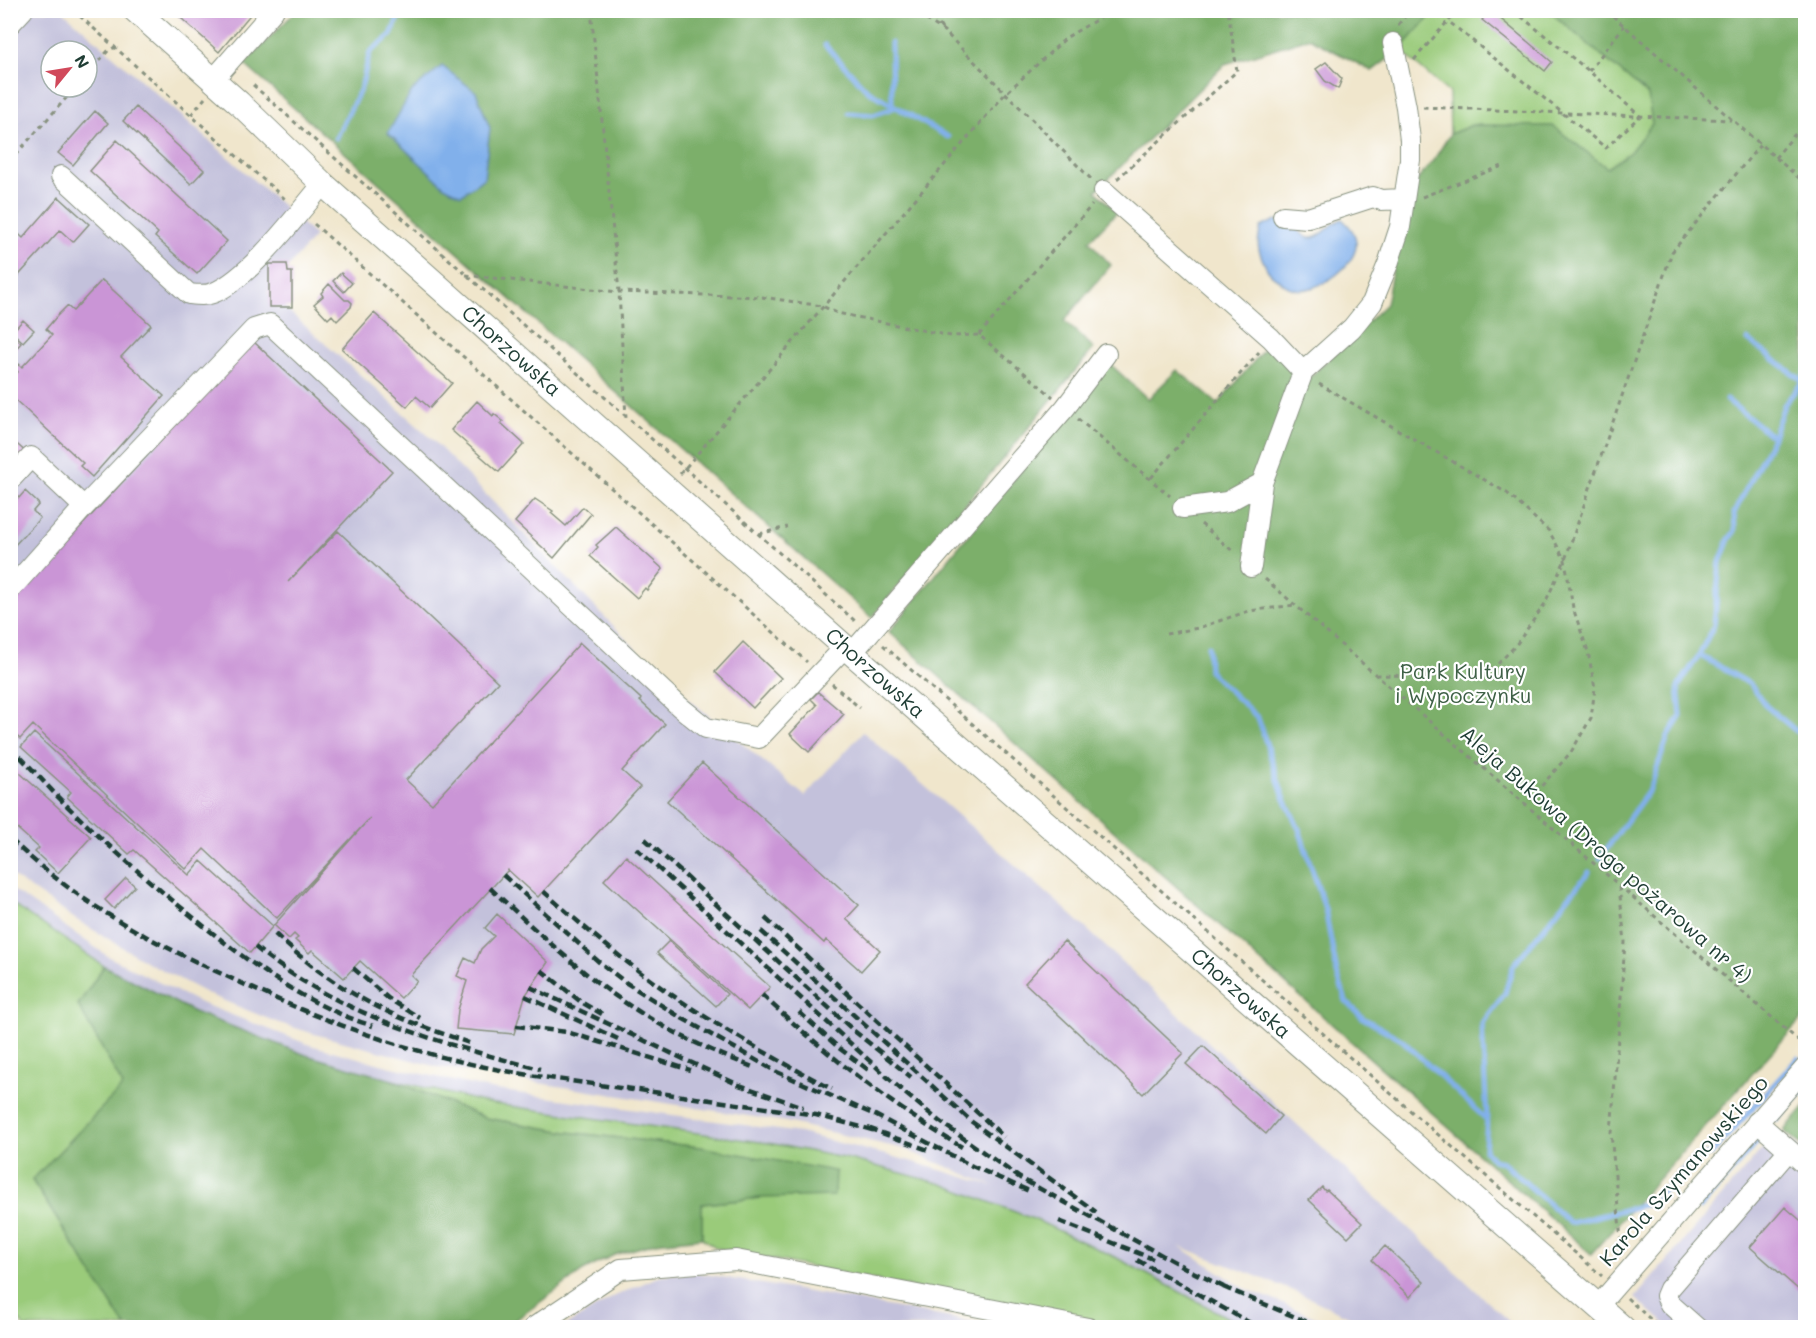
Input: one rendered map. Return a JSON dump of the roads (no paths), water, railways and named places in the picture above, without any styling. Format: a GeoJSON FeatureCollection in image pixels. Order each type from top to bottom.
{"type":"FeatureCollection","features":[{"type":"Feature","properties":{"kind":"main road","name":"Chorzowska"},"geometry":{"type":"LineString","coordinates":[[135,10],[215,80],[323,184],[848,650],[1623,1328]]}},
{"type":"Feature","properties":{"kind":"street"},"geometry":{"type":"LineString","coordinates":[[10,24],[23,10]]}},
{"type":"Feature","properties":{"kind":"street"},"geometry":{"type":"LineString","coordinates":[[215,80],[274,10]]}},
{"type":"Feature","properties":{"kind":"street"},"geometry":{"type":"LineString","coordinates":[[1251,567],[1262,483],[1303,372],[1352,328],[1372,303],[1400,227],[1410,160],[1410,140],[1393,43]]}},
{"type":"Feature","properties":{"kind":"street"},"geometry":{"type":"LineString","coordinates":[[61,176],[189,294],[200,296],[213,293],[243,275],[323,184]]}},
{"type":"Feature","properties":{"kind":"street"},"geometry":{"type":"LineString","coordinates":[[1104,191],[1271,338],[1303,372]]}},
{"type":"Feature","properties":{"kind":"street"},"geometry":{"type":"LineString","coordinates":[[1283,216],[1308,218],[1373,197],[1404,202]]}},
{"type":"Feature","properties":{"kind":"street"},"geometry":{"type":"LineString","coordinates":[[10,590],[84,507],[254,329],[270,324],[680,707],[706,728],[759,738],[820,674],[870,634],[1065,408],[1106,354]]}},
{"type":"Feature","properties":{"kind":"street"},"geometry":{"type":"LineString","coordinates":[[10,480],[31,457],[84,507]]}},
{"type":"Feature","properties":{"kind":"street"},"geometry":{"type":"LineString","coordinates":[[1183,508],[1227,502],[1262,483]]}},
{"type":"Feature","properties":{"kind":"street","name":"Karola Szymanowskiego"},"geometry":{"type":"LineString","coordinates":[[1598,1306],[1806,1067]]}},
{"type":"Feature","properties":{"kind":"street"},"geometry":{"type":"LineString","coordinates":[[1757,1122],[1806,1165]]}},
{"type":"Feature","properties":{"kind":"street"},"geometry":{"type":"LineString","coordinates":[[1697,1328],[1670,1304],[1666,1296],[1669,1289],[1789,1150]]}},
{"type":"Feature","properties":{"kind":"street"},"geometry":{"type":"LineString","coordinates":[[533,1328],[621,1269],[736,1260],[1088,1328]]}},
{"type":"Feature","properties":{"kind":"water"},"geometry":{"type":"Polygon","coordinates":[[[442,66],[476,92],[490,128],[484,178],[461,195],[444,186],[388,133],[412,91],[442,66]]]}},
{"type":"Feature","properties":{"kind":"water"},"geometry":{"type":"Polygon","coordinates":[[[1342,219],[1355,235],[1356,247],[1348,263],[1332,278],[1313,288],[1295,289],[1284,284],[1268,271],[1259,248],[1261,227],[1276,220],[1292,226],[1305,236],[1314,238],[1342,219]]]}},
{"type":"Feature","properties":{"kind":"waterway"},"geometry":{"type":"LineString","coordinates":[[336,138],[361,88],[370,52],[391,35],[402,10]]}},
{"type":"Feature","properties":{"kind":"waterway"},"geometry":{"type":"LineString","coordinates":[[891,43],[892,104]]}},
{"type":"Feature","properties":{"kind":"waterway"},"geometry":{"type":"LineString","coordinates":[[825,45],[867,90],[948,137]]}},
{"type":"Feature","properties":{"kind":"waterway"},"geometry":{"type":"LineString","coordinates":[[849,113],[873,115],[896,107]]}},
{"type":"Feature","properties":{"kind":"waterway"},"geometry":{"type":"LineString","coordinates":[[1748,340],[1803,381]]}},
{"type":"Feature","properties":{"kind":"waterway"},"geometry":{"type":"LineString","coordinates":[[1600,858],[1650,789],[1668,736],[1681,716],[1678,687],[1699,655],[1714,625],[1720,562],[1729,539],[1735,531],[1734,513],[1773,437],[1784,405],[1803,381],[1806,371]]}},
{"type":"Feature","properties":{"kind":"waterway"},"geometry":{"type":"LineString","coordinates":[[1727,400],[1773,437]]}},
{"type":"Feature","properties":{"kind":"waterway"},"geometry":{"type":"LineString","coordinates":[[1208,646],[1209,671],[1258,718],[1283,795],[1299,829],[1325,909],[1337,973],[1346,1001],[1363,1018],[1402,1040],[1487,1120]]}},
{"type":"Feature","properties":{"kind":"waterway"},"geometry":{"type":"LineString","coordinates":[[1699,655],[1750,684],[1766,706],[1806,739]]}},
{"type":"Feature","properties":{"kind":"waterway"},"geometry":{"type":"LineString","coordinates":[[1589,872],[1513,966],[1505,993],[1482,1024],[1487,1120],[1485,1150],[1493,1160],[1503,1162],[1570,1223],[1652,1203],[1694,1158],[1711,1154],[1798,1058]]}},
{"type":"Feature","properties":{"kind":"waterway"},"geometry":{"type":"LineString","coordinates":[[1777,1120],[1806,1087]]}},
{"type":"Feature","properties":{"kind":"waterway"},"geometry":{"type":"LineString","coordinates":[[1700,1208],[1758,1141]]}},
{"type":"Feature","properties":{"kind":"railway"},"geometry":{"type":"LineString","coordinates":[[10,747],[108,844],[215,935],[257,966],[301,994],[324,1007],[373,1026]]}},
{"type":"Feature","properties":{"kind":"railway"},"geometry":{"type":"LineString","coordinates":[[10,839],[86,900],[138,932],[224,975],[319,1017],[417,1050],[485,1067],[633,1090]]}},
{"type":"Feature","properties":{"kind":"railway"},"geometry":{"type":"LineString","coordinates":[[645,839],[853,1030],[911,1077]]}},
{"type":"Feature","properties":{"kind":"railway"},"geometry":{"type":"LineString","coordinates":[[636,848],[906,1094],[939,1121],[1020,1178],[1230,1290]]}},
{"type":"Feature","properties":{"kind":"railway"},"geometry":{"type":"LineString","coordinates":[[503,875],[599,962],[625,982],[680,1017],[777,1072],[875,1115],[972,1166],[1029,1191]]}},
{"type":"Feature","properties":{"kind":"railway"},"geometry":{"type":"LineString","coordinates":[[490,888],[561,953],[618,998],[680,1035],[753,1067]]}},
{"type":"Feature","properties":{"kind":"railway"},"geometry":{"type":"LineString","coordinates":[[543,891],[610,948],[695,1011],[832,1089]]}},
{"type":"Feature","properties":{"kind":"railway"},"geometry":{"type":"LineString","coordinates":[[765,918],[1004,1137]]}},
{"type":"Feature","properties":{"kind":"railway"},"geometry":{"type":"LineString","coordinates":[[761,931],[972,1122],[1096,1212]]}},
{"type":"Feature","properties":{"kind":"railway"},"geometry":{"type":"LineString","coordinates":[[275,934],[314,967],[356,995],[407,1020],[469,1043]]}},
{"type":"Feature","properties":{"kind":"railway"},"geometry":{"type":"LineString","coordinates":[[255,947],[287,971],[320,991],[390,1024],[464,1049],[540,1069]]}},
{"type":"Feature","properties":{"kind":"railway"},"geometry":{"type":"LineString","coordinates":[[353,968],[389,999],[420,1018]]}},
{"type":"Feature","properties":{"kind":"railway"},"geometry":{"type":"LineString","coordinates":[[541,970],[581,1002],[602,1014]]}},
{"type":"Feature","properties":{"kind":"railway"},"geometry":{"type":"LineString","coordinates":[[530,987],[739,1085],[803,1107]]}},
{"type":"Feature","properties":{"kind":"railway"},"geometry":{"type":"LineString","coordinates":[[762,995],[858,1077],[909,1114],[962,1147]]}},
{"type":"Feature","properties":{"kind":"railway"},"geometry":{"type":"LineString","coordinates":[[525,996],[618,1039]]}},
{"type":"Feature","properties":{"kind":"railway"},"geometry":{"type":"LineString","coordinates":[[799,1012],[839,1048],[871,1072]]}},
{"type":"Feature","properties":{"kind":"railway"},"geometry":{"type":"LineString","coordinates":[[516,1026],[567,1032],[690,1070]]}},
{"type":"Feature","properties":{"kind":"railway"},"geometry":{"type":"LineString","coordinates":[[625,1088],[816,1115],[876,1131]]}},
{"type":"Feature","properties":{"kind":"railway"},"geometry":{"type":"LineString","coordinates":[[868,1128],[931,1151]]}},
{"type":"Feature","properties":{"kind":"railway"},"geometry":{"type":"LineString","coordinates":[[1059,1221],[1153,1259]]}},
{"type":"Feature","properties":{"kind":"railway"},"geometry":{"type":"LineString","coordinates":[[1137,1260],[1259,1328]]}},
{"type":"Feature","properties":{"kind":"railway"},"geometry":{"type":"LineString","coordinates":[[1223,1287],[1322,1328]]}},
{"type":"Feature","properties":{"kind":"park label","name":"Park Kultury i Wypoczynku"},"geometry":{"type":"Point","coordinates":[1463,684]}}]}
